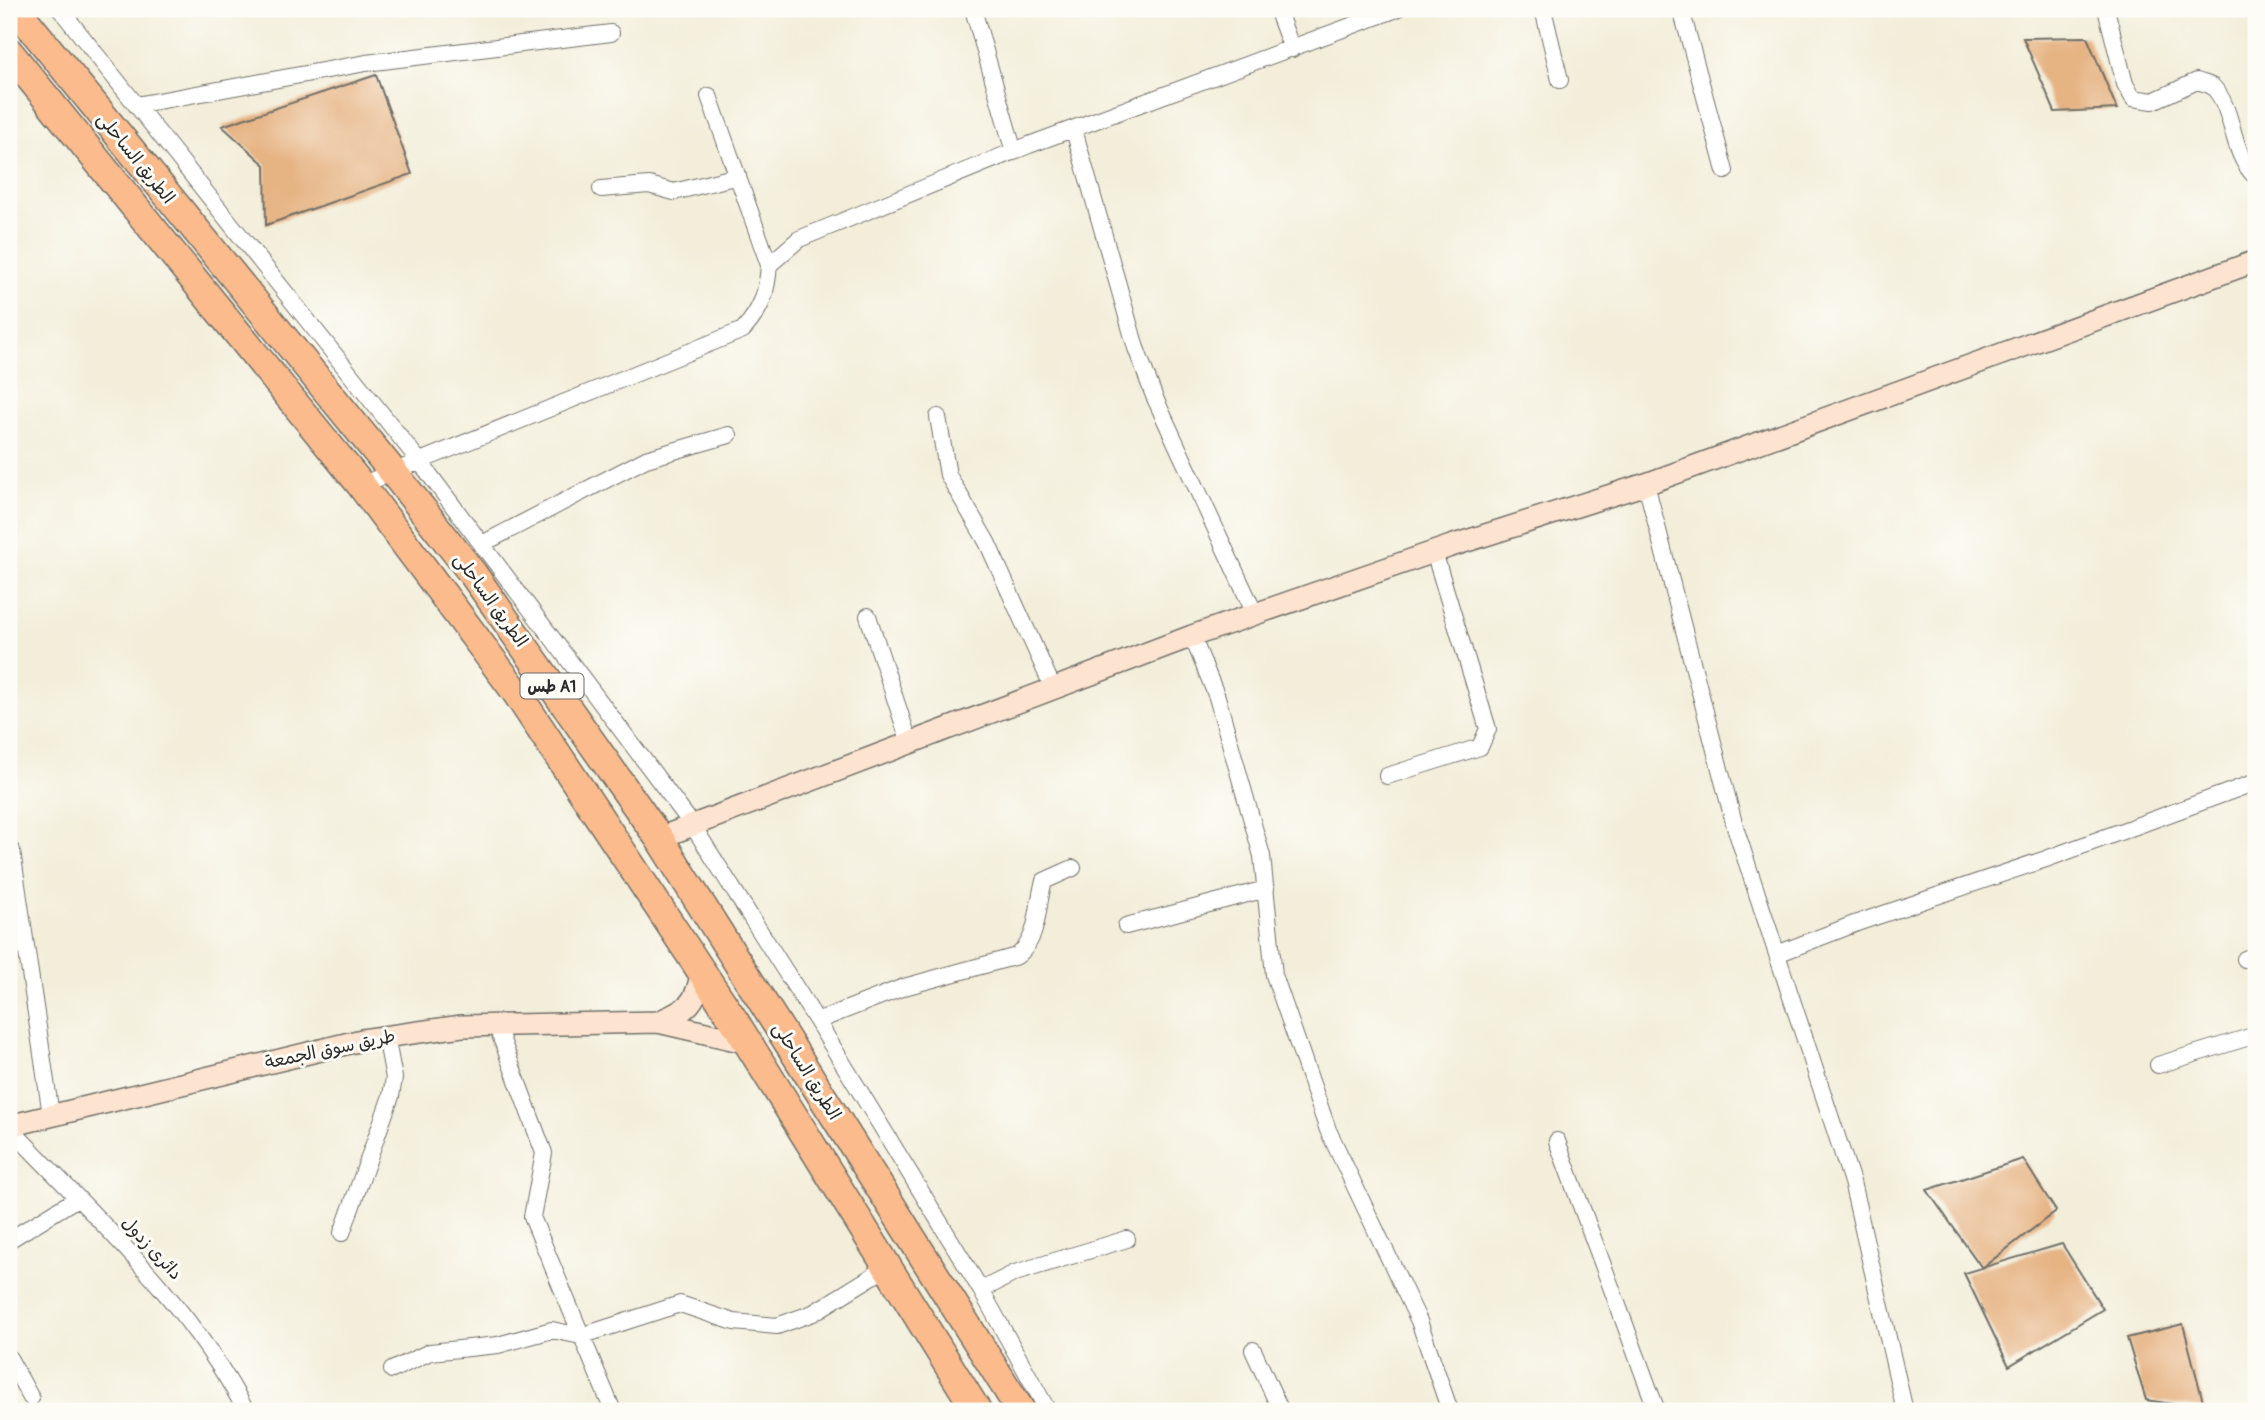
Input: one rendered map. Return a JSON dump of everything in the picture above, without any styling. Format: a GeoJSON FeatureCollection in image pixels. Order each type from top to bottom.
{"type":"FeatureCollection","features":[{"type":"Feature","properties":{"kind":"highway","name":"الطريق الساحلى"},"geometry":{"type":"LineString","coordinates":[[16,9],[393,471],[473,574],[659,838],[1021,1411]]}},
{"type":"Feature","properties":{"kind":"highway","name":"الطريق الساحلى"},"geometry":{"type":"LineString","coordinates":[[9,52],[361,485],[516,692],[749,1043],[977,1411]]}},
{"type":"Feature","properties":{"kind":"street"},"geometry":{"type":"LineString","coordinates":[[60,9],[420,462],[691,823],[817,1021],[981,1290],[1048,1411]]}},
{"type":"Feature","properties":{"kind":"street"},"geometry":{"type":"LineString","coordinates":[[973,9],[1014,152]]}},
{"type":"Feature","properties":{"kind":"street"},"geometry":{"type":"LineString","coordinates":[[1277,9],[1292,49]]}},
{"type":"Feature","properties":{"kind":"street"},"geometry":{"type":"LineString","coordinates":[[769,265],[799,239],[1014,152],[1397,9]]}},
{"type":"Feature","properties":{"kind":"street"},"geometry":{"type":"LineString","coordinates":[[1543,9],[1560,80]]}},
{"type":"Feature","properties":{"kind":"street"},"geometry":{"type":"LineString","coordinates":[[1681,9],[1725,171]]}},
{"type":"Feature","properties":{"kind":"street"},"geometry":{"type":"LineString","coordinates":[[2106,9],[2125,84],[2133,98],[2153,101],[2197,81],[2212,87],[2222,104],[2240,154],[2256,177]]}},
{"type":"Feature","properties":{"kind":"street"},"geometry":{"type":"LineString","coordinates":[[136,105],[366,63],[611,33]]}},
{"type":"Feature","properties":{"kind":"street"},"geometry":{"type":"LineString","coordinates":[[361,485],[743,330],[758,313],[767,291],[769,265],[709,96]]}},
{"type":"Feature","properties":{"kind":"street"},"geometry":{"type":"LineString","coordinates":[[1074,130],[1118,293],[1140,360],[1255,614]]}},
{"type":"Feature","properties":{"kind":"street"},"geometry":{"type":"LineString","coordinates":[[601,189],[649,185],[674,192],[738,176]]}},
{"type":"Feature","properties":{"kind":"street"},"geometry":{"type":"LineString","coordinates":[[659,838],[691,823],[1192,636],[1434,552],[1646,484],[2256,261]]}},
{"type":"Feature","properties":{"kind":"street"},"geometry":{"type":"LineString","coordinates":[[938,417],[948,475],[987,542],[1052,688]]}},
{"type":"Feature","properties":{"kind":"street"},"geometry":{"type":"LineString","coordinates":[[482,544],[646,460],[729,435]]}},
{"type":"Feature","properties":{"kind":"street"},"geometry":{"type":"LineString","coordinates":[[1646,484],[1735,827],[1852,1182],[1905,1411]]}},
{"type":"Feature","properties":{"kind":"street"},"geometry":{"type":"LineString","coordinates":[[1387,776],[1480,747],[1488,729],[1434,552]]}},
{"type":"Feature","properties":{"kind":"street"},"geometry":{"type":"LineString","coordinates":[[868,615],[909,741]]}},
{"type":"Feature","properties":{"kind":"street"},"geometry":{"type":"LineString","coordinates":[[1192,636],[1217,698],[1262,856],[1273,975],[1315,1097],[1419,1321],[1450,1411]]}},
{"type":"Feature","properties":{"kind":"street"},"geometry":{"type":"LineString","coordinates":[[1777,954],[1857,923],[2046,859],[2256,782]]}},
{"type":"Feature","properties":{"kind":"street"},"geometry":{"type":"LineString","coordinates":[[12,851],[51,1115]]}},
{"type":"Feature","properties":{"kind":"street"},"geometry":{"type":"LineString","coordinates":[[817,1021],[904,987],[1017,956],[1032,937],[1044,881],[1073,868]]}},
{"type":"Feature","properties":{"kind":"street"},"geometry":{"type":"LineString","coordinates":[[1126,926],[1266,890]]}},
{"type":"Feature","properties":{"kind":"street","name":"طريق سوق الجمعة"},"geometry":{"type":"LineString","coordinates":[[658,1022],[683,1012],[698,995],[702,970]]}},
{"type":"Feature","properties":{"kind":"street","name":"طريق سوق الجمعة"},"geometry":{"type":"LineString","coordinates":[[9,1127],[387,1036],[496,1024],[658,1022],[749,1043]]}},
{"type":"Feature","properties":{"kind":"street"},"geometry":{"type":"LineString","coordinates":[[496,1024],[544,1153],[533,1217],[613,1411]]}},
{"type":"Feature","properties":{"kind":"street"},"geometry":{"type":"LineString","coordinates":[[2158,1065],[2256,1035]]}},
{"type":"Feature","properties":{"kind":"street"},"geometry":{"type":"LineString","coordinates":[[342,1233],[363,1182],[372,1144],[391,1096],[394,1078],[387,1036]]}},
{"type":"Feature","properties":{"kind":"street","name":"دائرى زدول"},"geometry":{"type":"LineString","coordinates":[[9,1127],[76,1199],[139,1260],[184,1313],[214,1354],[246,1411]]}},
{"type":"Feature","properties":{"kind":"street"},"geometry":{"type":"LineString","coordinates":[[1557,1141],[1657,1411]]}},
{"type":"Feature","properties":{"kind":"street"},"geometry":{"type":"LineString","coordinates":[[9,1240],[76,1199]]}},
{"type":"Feature","properties":{"kind":"street"},"geometry":{"type":"LineString","coordinates":[[981,1290],[1015,1273],[1127,1239]]}},
{"type":"Feature","properties":{"kind":"street"},"geometry":{"type":"LineString","coordinates":[[392,1370],[430,1352],[498,1345],[552,1330],[581,1336],[680,1304],[734,1322],[778,1326],[813,1313],[886,1268]]}},
{"type":"Feature","properties":{"kind":"street"},"geometry":{"type":"LineString","coordinates":[[1253,1350],[1281,1411]]}},
{"type":"Feature","properties":{"kind":"street"},"geometry":{"type":"LineString","coordinates":[[9,1358],[31,1398]]}},
{"type":"Feature","properties":{"kind":"building"},"geometry":{"type":"Polygon","coordinates":[[[2087,37],[2117,109],[2055,112],[2023,38],[2087,37]]]}},
{"type":"Feature","properties":{"kind":"building"},"geometry":{"type":"Polygon","coordinates":[[[376,75],[412,174],[266,225],[265,165],[222,126],[376,75]]]}},
{"type":"Feature","properties":{"kind":"building"},"geometry":{"type":"Polygon","coordinates":[[[2023,1159],[2056,1211],[1982,1268],[1927,1190],[2023,1159]]]}},
{"type":"Feature","properties":{"kind":"building"},"geometry":{"type":"Polygon","coordinates":[[[2062,1244],[2103,1309],[2009,1366],[1964,1273],[2062,1244]]]}},
{"type":"Feature","properties":{"kind":"building"},"geometry":{"type":"Polygon","coordinates":[[[2183,1324],[2205,1409],[2146,1400],[2127,1338],[2183,1324]]]}}]}
